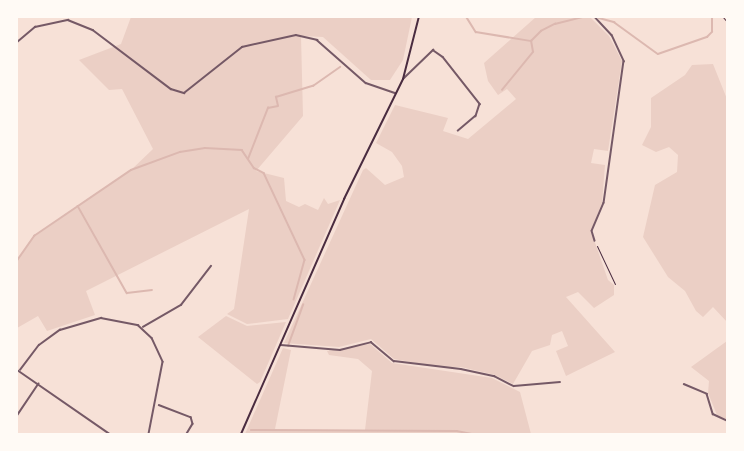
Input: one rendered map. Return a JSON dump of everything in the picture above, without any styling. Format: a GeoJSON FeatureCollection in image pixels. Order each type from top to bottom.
{"type":"FeatureCollection","features":[{"type":"Feature","properties":{"kind":"main road"},"geometry":{"type":"LineString","coordinates":[[241,435],[348,190],[403,79],[419,16]]}},
{"type":"Feature","properties":{"kind":"street"},"geometry":{"type":"LineString","coordinates":[[594,16],[612,35],[624,61],[604,203],[592,231],[595,241]]}},
{"type":"Feature","properties":{"kind":"street"},"geometry":{"type":"LineString","coordinates":[[16,43],[35,27],[68,20],[93,30],[171,89],[184,93],[242,47],[296,35],[317,40],[366,83],[397,93]]}},
{"type":"Feature","properties":{"kind":"street"},"geometry":{"type":"LineString","coordinates":[[403,79],[433,50],[443,57],[480,104],[476,116],[458,131]]}},
{"type":"Feature","properties":{"kind":"street"},"geometry":{"type":"LineString","coordinates":[[142,327],[185,302],[211,266]]}},
{"type":"Feature","properties":{"kind":"street"},"geometry":{"type":"LineString","coordinates":[[110,435],[18,370],[39,345],[60,330],[109,318],[142,327],[163,362],[158,405],[149,435]]}},
{"type":"Feature","properties":{"kind":"street"},"geometry":{"type":"LineString","coordinates":[[280,345],[340,350],[370,342],[394,361],[440,369],[460,369],[494,376],[514,386],[560,382]]}},
{"type":"Feature","properties":{"kind":"street"},"geometry":{"type":"LineString","coordinates":[[16,417],[39,384]]}},
{"type":"Feature","properties":{"kind":"street"},"geometry":{"type":"LineString","coordinates":[[684,384],[707,394],[713,414],[728,421]]}},
{"type":"Feature","properties":{"kind":"street"},"geometry":{"type":"LineString","coordinates":[[158,405],[191,417],[192,427],[187,435]]}},
{"type":"Feature","properties":{"kind":"path"},"geometry":{"type":"LineString","coordinates":[[722,16],[728,23]]}},
{"type":"Feature","properties":{"kind":"path"},"geometry":{"type":"LineString","coordinates":[[595,241],[615,284]]}},
{"type":"Feature","properties":{"kind":"shaded area"},"geometry":{"type":"Polygon","coordinates":[[[131,17],[412,17],[403,60],[390,80],[371,80],[323,37],[301,36],[303,116],[256,171],[284,178],[286,201],[299,207],[305,204],[318,210],[324,198],[328,204],[340,200],[288,319],[247,324],[227,314],[234,309],[249,209],[86,291],[95,315],[47,331],[38,316],[17,328],[16,262],[32,238],[130,171],[153,149],[122,89],[109,90],[79,60],[121,44],[131,17]]]}},
{"type":"Feature","properties":{"kind":"shaded area"},"geometry":{"type":"Polygon","coordinates":[[[536,17],[590,17],[609,36],[622,61],[608,151],[594,149],[591,163],[605,165],[602,203],[591,231],[608,280],[614,285],[614,295],[594,308],[578,292],[566,297],[615,352],[566,376],[556,351],[568,346],[562,331],[552,335],[550,345],[532,351],[513,384],[495,375],[461,367],[439,367],[394,359],[371,339],[339,347],[284,343],[363,170],[366,168],[385,185],[404,177],[402,166],[392,152],[376,143],[395,105],[448,118],[443,131],[468,139],[516,99],[507,89],[498,95],[488,81],[484,63],[536,17]]]}},
{"type":"Feature","properties":{"kind":"shaded area"},"geometry":{"type":"Polygon","coordinates":[[[713,64],[727,99],[727,322],[713,307],[703,317],[696,311],[685,291],[668,277],[643,237],[655,185],[677,172],[678,155],[669,147],[656,152],[642,145],[651,127],[651,98],[685,75],[692,65],[713,64]]]}},
{"type":"Feature","properties":{"kind":"shaded area"},"geometry":{"type":"Polygon","coordinates":[[[226,316],[247,326],[286,322],[260,382],[257,384],[198,337],[226,316]]]}},
{"type":"Feature","properties":{"kind":"shaded area"},"geometry":{"type":"Polygon","coordinates":[[[727,341],[727,420],[717,415],[708,393],[709,381],[691,367],[727,341]]]}},
{"type":"Feature","properties":{"kind":"shaded area"},"geometry":{"type":"Polygon","coordinates":[[[370,344],[392,363],[492,378],[520,392],[531,434],[245,434],[283,348],[291,350],[275,429],[365,430],[372,371],[358,359],[329,355],[327,351],[370,344]]]}},
{"type":"Feature","properties":{"kind":"waterway"},"geometry":{"type":"LineString","coordinates":[[466,16],[476,32],[531,41]]}},
{"type":"Feature","properties":{"kind":"waterway"},"geometry":{"type":"LineString","coordinates":[[502,90],[533,52],[531,41],[541,31],[555,24],[588,16]]}},
{"type":"Feature","properties":{"kind":"waterway"},"geometry":{"type":"LineString","coordinates":[[599,18],[614,22],[658,54],[707,37],[712,32],[712,16]]}},
{"type":"Feature","properties":{"kind":"waterway"},"geometry":{"type":"LineString","coordinates":[[248,159],[268,108],[278,106],[276,97],[313,86],[340,67]]}},
{"type":"Feature","properties":{"kind":"waterway"},"geometry":{"type":"LineString","coordinates":[[16,262],[34,236],[131,170],[180,152],[205,148],[242,150],[254,168],[264,173],[305,260],[294,300]]}},
{"type":"Feature","properties":{"kind":"waterway"},"geometry":{"type":"LineString","coordinates":[[78,206],[127,293],[152,290]]}},
{"type":"Feature","properties":{"kind":"waterway"},"geometry":{"type":"LineString","coordinates":[[288,346],[303,305]]}},
{"type":"Feature","properties":{"kind":"waterway"},"geometry":{"type":"LineString","coordinates":[[251,430],[457,431],[473,434]]}}]}
